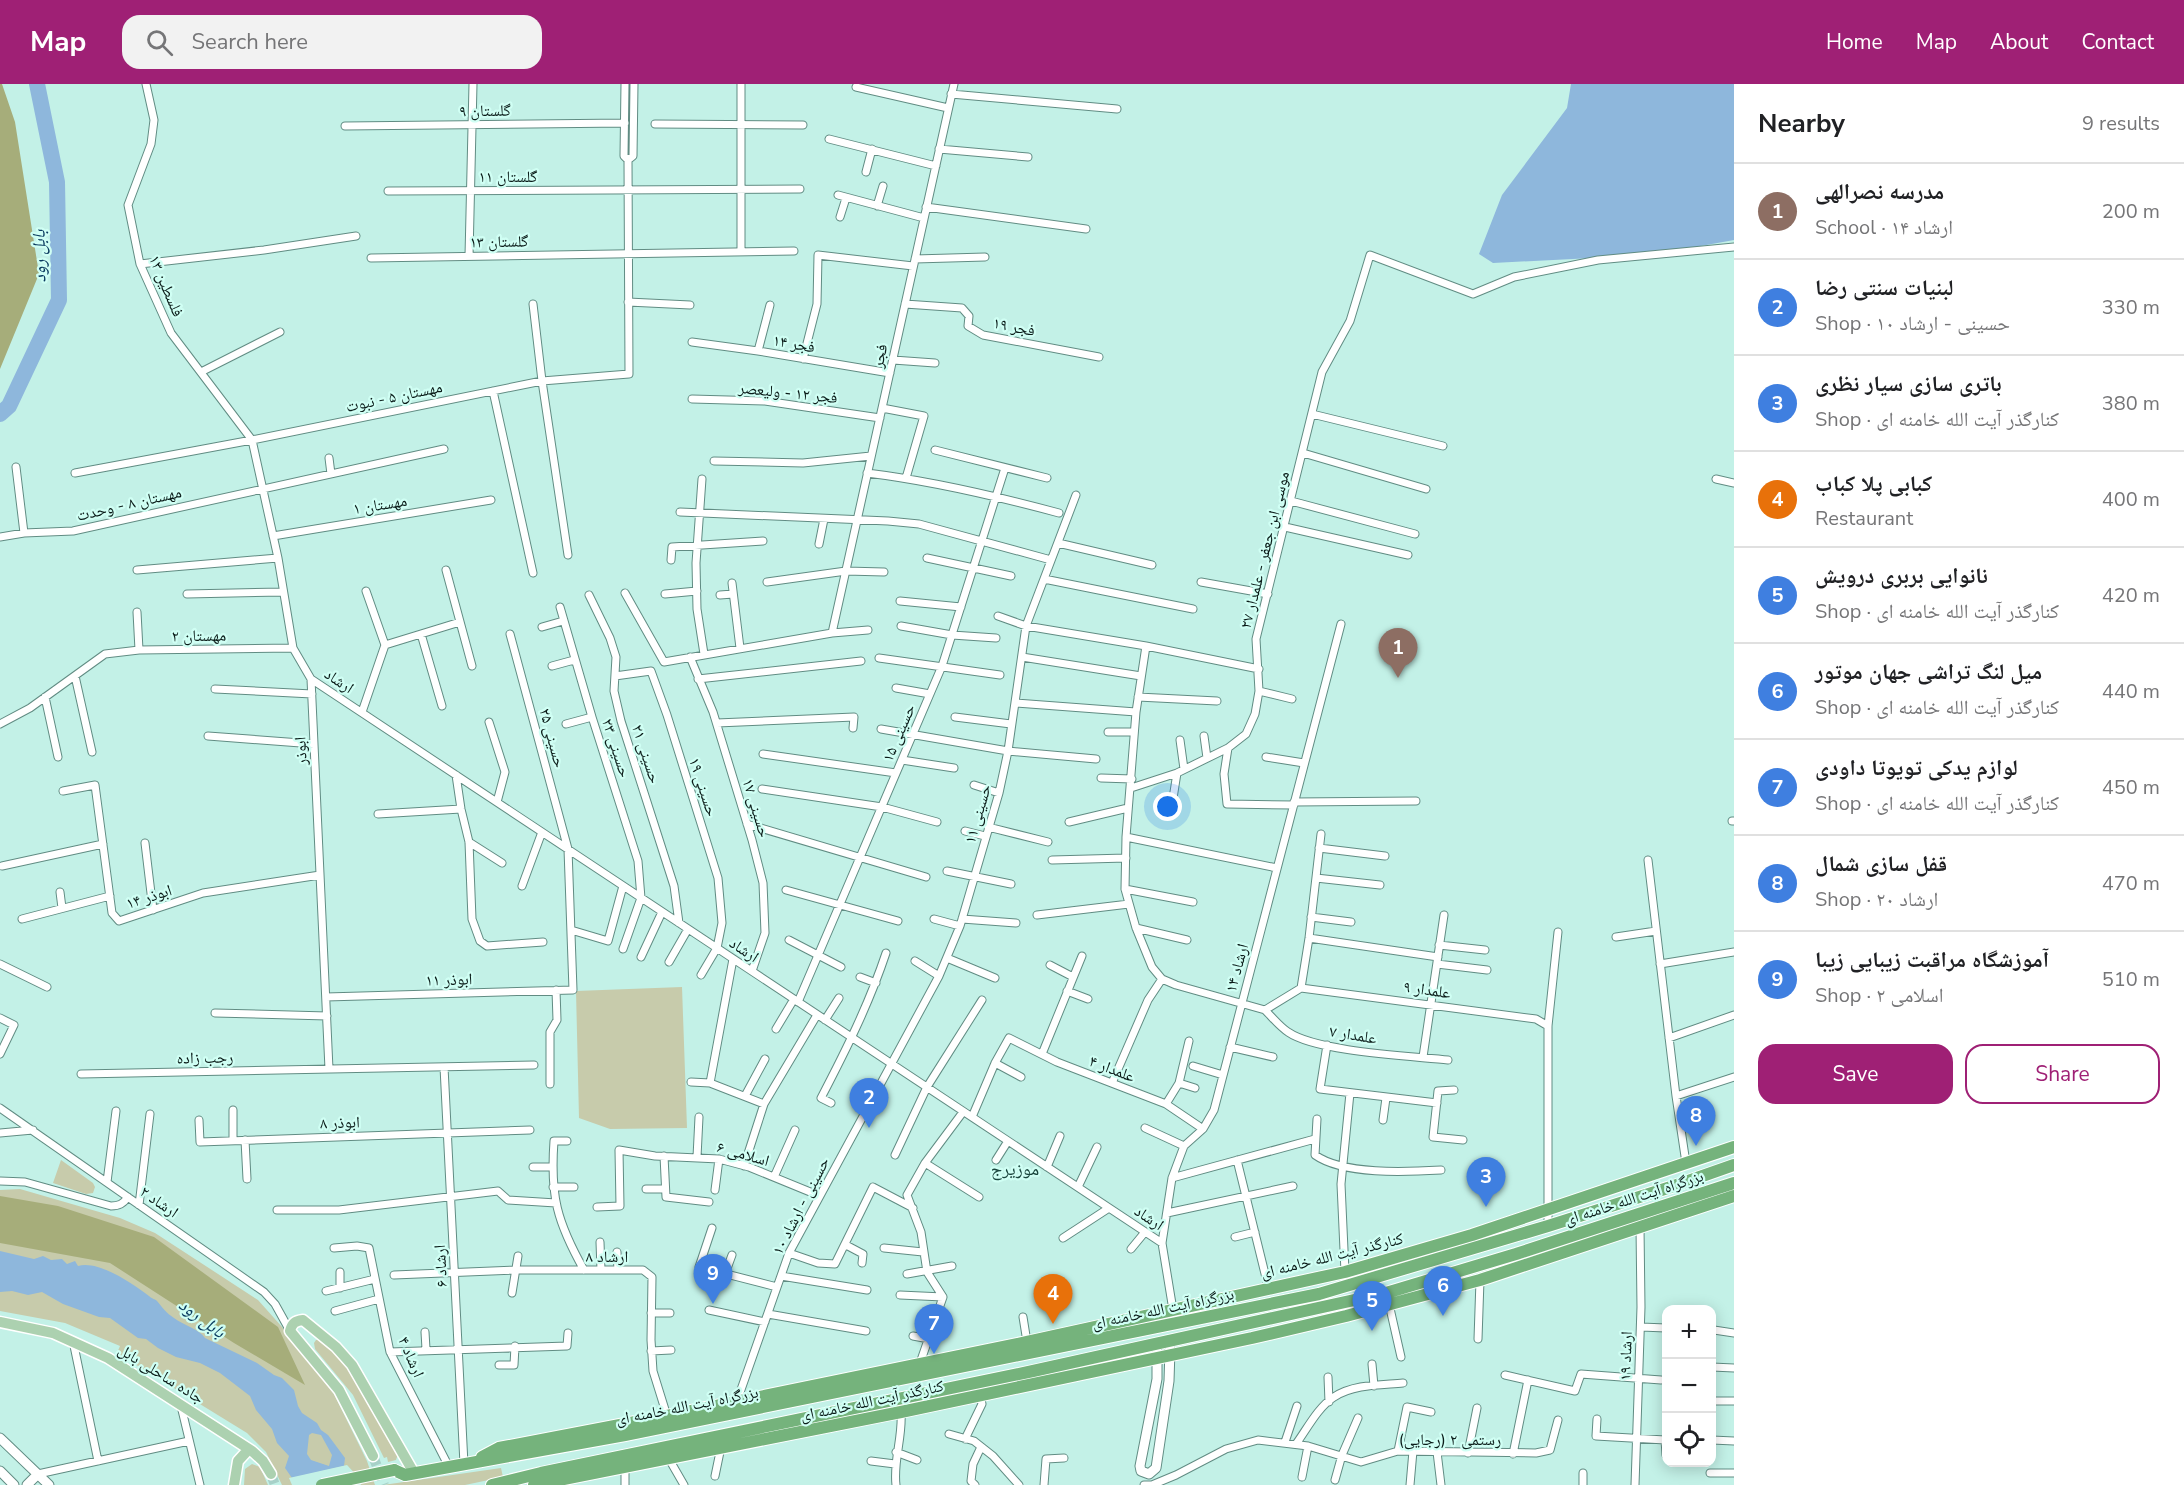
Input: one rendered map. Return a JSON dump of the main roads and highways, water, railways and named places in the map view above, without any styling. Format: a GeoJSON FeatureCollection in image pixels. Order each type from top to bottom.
{"type":"FeatureCollection","features":[{"type":"Feature","properties":{"kind":"highway","name":"کنارگذر آیت الله خامنه ای"},"geometry":{"type":"LineString","coordinates":[[623,1430],[667,1416],[737,1401],[766,1401],[920,1363],[1027,1342],[1345,1272],[1472,1235],[1734,1147]]}},
{"type":"Feature","properties":{"kind":"highway","name":"بزرگراه آیت الله خامنه ای"},"geometry":{"type":"LineString","coordinates":[[322,1485],[449,1467],[766,1401],[1058,1348],[1318,1294],[1389,1275],[1548,1226],[1734,1165]]}},
{"type":"Feature","properties":{"kind":"highway"},"geometry":{"type":"LineString","coordinates":[[1643,1179],[1648,1194]]}},
{"type":"Feature","properties":{"kind":"highway","name":"بزرگراه آیت الله خامنه ای"},"geometry":{"type":"LineString","coordinates":[[492,1485],[597,1467],[824,1414],[1342,1303],[1428,1281],[1734,1183]]}},
{"type":"Feature","properties":{"kind":"highway","name":"کنارگذر آیت الله خامنه ای"},"geometry":{"type":"LineString","coordinates":[[534,1485],[597,1467],[625,1467],[839,1425],[1346,1316],[1480,1280],[1734,1196]]}},
{"type":"Feature","properties":{"kind":"highway"},"geometry":{"type":"LineString","coordinates":[[1588,1231],[1591,1245]]}},
{"type":"Feature","properties":{"kind":"highway"},"geometry":{"type":"LineString","coordinates":[[1516,1254],[1521,1267]]}},
{"type":"Feature","properties":{"kind":"highway"},"geometry":{"type":"LineString","coordinates":[[1384,1262],[1389,1275]]}},
{"type":"Feature","properties":{"kind":"highway"},"geometry":{"type":"LineString","coordinates":[[1316,1279],[1318,1294]]}},
{"type":"Feature","properties":{"kind":"highway"},"geometry":{"type":"LineString","coordinates":[[1428,1281],[1433,1293]]}},
{"type":"Feature","properties":{"kind":"highway"},"geometry":{"type":"LineString","coordinates":[[1293,1284],[1297,1298]]}},
{"type":"Feature","properties":{"kind":"highway"},"geometry":{"type":"LineString","coordinates":[[1342,1303],[1346,1316]]}},
{"type":"Feature","properties":{"kind":"highway"},"geometry":{"type":"LineString","coordinates":[[1055,1336],[1058,1348]]}},
{"type":"Feature","properties":{"kind":"highway"},"geometry":{"type":"LineString","coordinates":[[1033,1371],[1036,1384]]}},
{"type":"Feature","properties":{"kind":"highway"},"geometry":{"type":"LineString","coordinates":[[824,1414],[839,1425]]}},
{"type":"Feature","properties":{"kind":"main road"},"geometry":{"type":"LineString","coordinates":[[374,1456],[339,1390],[290,1331],[292,1324],[296,1321],[303,1320],[336,1347],[352,1365],[406,1473]]}},
{"type":"Feature","properties":{"kind":"main road","name":"جاده ساحلی بابل"},"geometry":{"type":"LineString","coordinates":[[0,1322],[53,1333],[108,1358],[249,1449],[263,1461],[271,1474]]}},
{"type":"Feature","properties":{"kind":"main road","name":"جاده ساحلی بابل"},"geometry":{"type":"LineString","coordinates":[[0,1329],[19,1325]]}},
{"type":"Feature","properties":{"kind":"main road"},"geometry":{"type":"LineString","coordinates":[[1163,1342],[1164,1356],[1170,1370],[1169,1381],[1155,1468],[1149,1474],[1141,1471],[1140,1466],[1164,1356]]}},
{"type":"Feature","properties":{"kind":"main road"},"geometry":{"type":"LineString","coordinates":[[1170,1370],[1177,1362],[1196,1349]]}},
{"type":"Feature","properties":{"kind":"main road"},"geometry":{"type":"LineString","coordinates":[[1133,1363],[1149,1365],[1158,1376]]}},
{"type":"Feature","properties":{"kind":"main road"},"geometry":{"type":"LineString","coordinates":[[1158,1376],[1165,1375],[1169,1381]]}},
{"type":"Feature","properties":{"kind":"main road"},"geometry":{"type":"LineString","coordinates":[[0,1438],[49,1485]]}},
{"type":"Feature","properties":{"kind":"main road"},"geometry":{"type":"LineString","coordinates":[[234,1485],[238,1461],[249,1449]]}},
{"type":"Feature","properties":{"kind":"main road"},"geometry":{"type":"LineString","coordinates":[[0,1471],[14,1485]]}},
{"type":"Feature","properties":{"kind":"main road"},"geometry":{"type":"LineString","coordinates":[[27,1485],[38,1474]]}},
{"type":"Feature","properties":{"kind":"water"},"geometry":{"type":"Polygon","coordinates":[[[1571,84],[1734,84],[1734,240],[1651,255],[1493,263],[1479,254],[1502,195],[1567,108],[1571,84]]]}},
{"type":"Feature","properties":{"kind":"water"},"geometry":{"type":"Polygon","coordinates":[[[0,1251],[34,1259],[43,1256],[51,1260],[62,1259],[67,1264],[75,1261],[78,1266],[96,1266],[115,1274],[156,1300],[171,1316],[205,1338],[282,1378],[294,1390],[302,1413],[317,1423],[345,1458],[344,1466],[292,1478],[285,1468],[289,1456],[277,1443],[272,1429],[256,1410],[250,1396],[220,1373],[200,1363],[176,1357],[146,1339],[138,1338],[110,1318],[99,1317],[63,1304],[42,1292],[28,1295],[12,1291],[0,1292],[0,1251]],[[312,1433],[309,1435],[307,1454],[311,1460],[329,1466],[332,1455],[321,1435],[312,1433]]]}},
{"type":"Feature","properties":{"kind":"waterway","name":"بابل رود"},"geometry":{"type":"LineString","coordinates":[[0,414],[9,406],[59,300],[57,182],[37,84]]}},
{"type":"Feature","properties":{"kind":"tunnel"},"geometry":{"type":"LineString","coordinates":[[373,1456],[384,1485]]}},
{"type":"Feature","properties":{"kind":"tunnel"},"geometry":{"type":"LineString","coordinates":[[271,1474],[275,1485]]}},
{"type":"Feature","properties":{"kind":"place","name":"مدرسه نصرالهی"},"geometry":{"type":"Point","coordinates":[1398,678]}},
{"type":"Feature","properties":{"kind":"place","name":"لبنیات سنتی رضا"},"geometry":{"type":"Point","coordinates":[869,1128]}},
{"type":"Feature","properties":{"kind":"place","name":"قفل سازی شمال"},"geometry":{"type":"Point","coordinates":[1696,1146]}},
{"type":"Feature","properties":{"kind":"place","name":"باتری سازی سیار نظری"},"geometry":{"type":"Point","coordinates":[1486,1207]}},
{"type":"Feature","properties":{"kind":"place","name":"آموزشگاه مراقبت زیبایی زیبا"},"geometry":{"type":"Point","coordinates":[713,1304]}},
{"type":"Feature","properties":{"kind":"place","name":"میل لنگ تراشی جهان موتور"},"geometry":{"type":"Point","coordinates":[1443,1316]}},
{"type":"Feature","properties":{"kind":"place","name":"کبابی پلا کباب"},"geometry":{"type":"Point","coordinates":[1053,1324]}},
{"type":"Feature","properties":{"kind":"place","name":"نانوایی بربری درویش"},"geometry":{"type":"Point","coordinates":[1372,1331]}},
{"type":"Feature","properties":{"kind":"place","name":"لوازم یدکی تویوتا داودی"},"geometry":{"type":"Point","coordinates":[934,1354]}},
{"type":"Feature","properties":{"kind":"district","name":"موزیرج"},"geometry":{"type":"Point","coordinates":[1015,1169]}}]}
